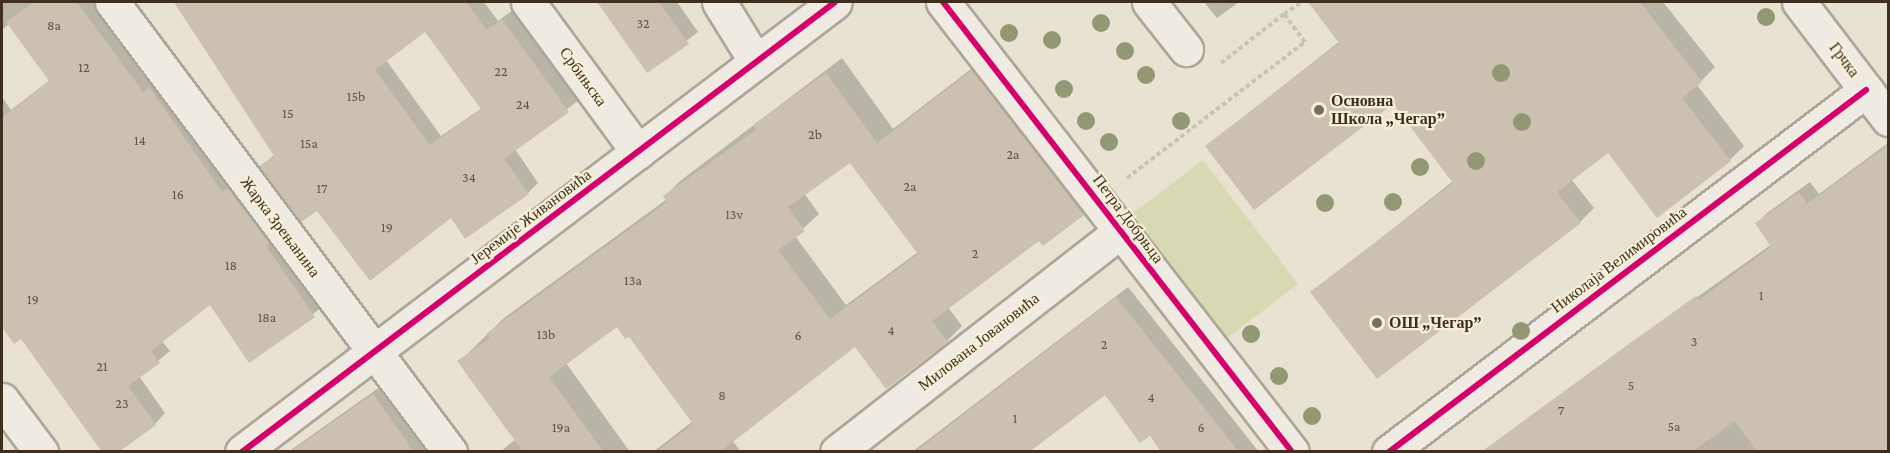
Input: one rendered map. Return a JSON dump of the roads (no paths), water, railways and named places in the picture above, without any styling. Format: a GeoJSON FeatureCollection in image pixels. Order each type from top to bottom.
{"type":"FeatureCollection","features":[{"type":"Feature","properties":{"kind":"street","name":"Жарка Зрењанина"},"geometry":{"type":"LineString","coordinates":[[112,2],[450,452]]}},
{"type":"Feature","properties":{"kind":"street","name":"Србињска"},"geometry":{"type":"LineString","coordinates":[[528,2],[638,152]]}},
{"type":"Feature","properties":{"kind":"street"},"geometry":{"type":"LineString","coordinates":[[719,2],[756,62]]}},
{"type":"Feature","properties":{"kind":"street","name":"Јеремије Живановића"},"geometry":{"type":"LineString","coordinates":[[243,452],[835,2]]}},
{"type":"Feature","properties":{"kind":"street","name":"Петра Добрњца"},"geometry":{"type":"LineString","coordinates":[[943,2],[1292,452]]}},
{"type":"Feature","properties":{"kind":"street"},"geometry":{"type":"LineString","coordinates":[[1149,2],[1186,49]]}},
{"type":"Feature","properties":{"kind":"street","name":"Грчка"},"geometry":{"type":"LineString","coordinates":[[1799,2],[1888,119]]}},
{"type":"Feature","properties":{"kind":"street","name":"Николаја Велимировића"},"geometry":{"type":"LineString","coordinates":[[1389,452],[1866,90]]}},
{"type":"Feature","properties":{"kind":"street","name":"Милована Јовановића"},"geometry":{"type":"LineString","coordinates":[[837,452],[1120,232]]}},
{"type":"Feature","properties":{"kind":"street"},"geometry":{"type":"LineString","coordinates":[[2,400],[41,452]]}},
{"type":"Feature","properties":{"kind":"place","name":"Основна Школа „Чегар”"},"geometry":{"type":"Point","coordinates":[1319,110]}},
{"type":"Feature","properties":{"kind":"place","name":"ОШ „Чегар”"},"geometry":{"type":"Point","coordinates":[1377,323]}}]}
